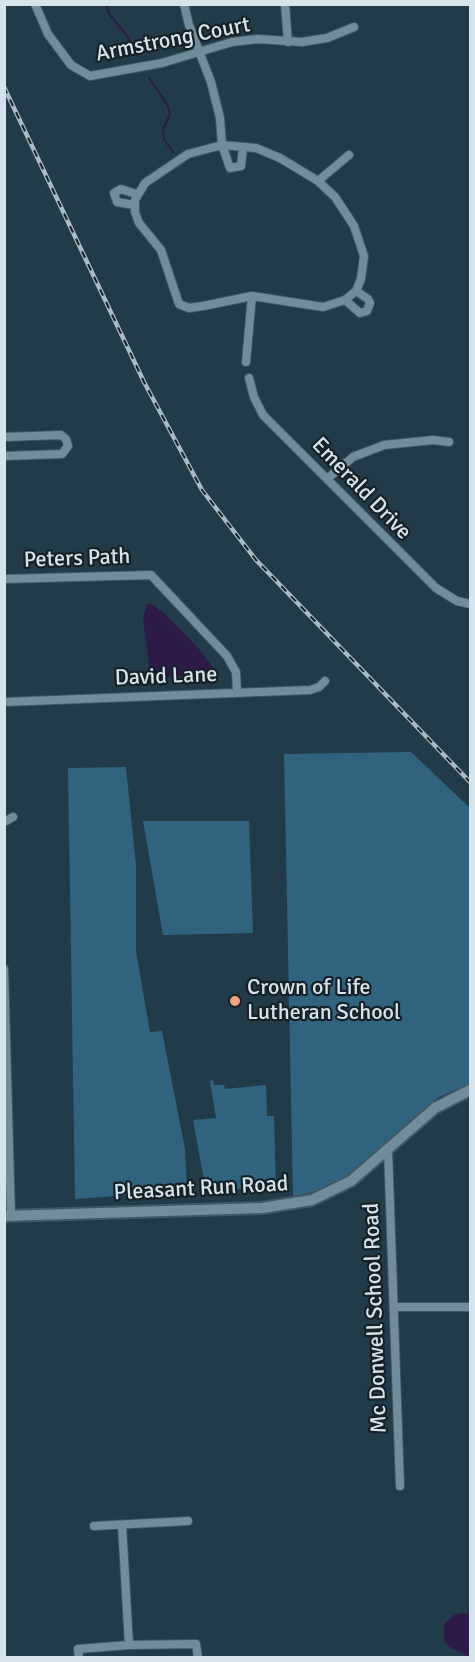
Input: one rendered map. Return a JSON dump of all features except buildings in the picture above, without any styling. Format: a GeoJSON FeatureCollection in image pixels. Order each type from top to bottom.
{"type":"FeatureCollection","features":[{"type":"Feature","properties":{"kind":"main road","name":"Pleasant Run Road"},"geometry":{"type":"LineString","coordinates":[[8,1216],[284,1206],[312,1200],[338,1188],[360,1174],[435,1108],[471,1090]]}},
{"type":"Feature","properties":{"kind":"street","name":"Armstrong Court"},"geometry":{"type":"LineString","coordinates":[[35,4],[48,34],[71,65],[90,75],[112,74],[240,41],[258,39],[288,42],[327,38],[354,27]]}},
{"type":"Feature","properties":{"kind":"street"},"geometry":{"type":"LineString","coordinates":[[184,4],[199,53],[211,82],[220,118],[222,145],[227,164],[233,169],[243,163],[243,148]]}},
{"type":"Feature","properties":{"kind":"street"},"geometry":{"type":"LineString","coordinates":[[285,4],[288,42]]}},
{"type":"Feature","properties":{"kind":"street"},"geometry":{"type":"LineString","coordinates":[[222,145],[243,148],[256,148],[280,158],[318,181],[335,197],[354,226],[364,256],[357,291],[345,300],[323,307],[252,296],[189,308],[179,304],[167,262],[139,223],[134,205],[136,194],[145,183],[188,153],[222,145]]}},
{"type":"Feature","properties":{"kind":"street"},"geometry":{"type":"LineString","coordinates":[[318,181],[349,155]]}},
{"type":"Feature","properties":{"kind":"street"},"geometry":{"type":"LineString","coordinates":[[134,205],[117,202],[114,193],[121,189],[136,194]]}},
{"type":"Feature","properties":{"kind":"street"},"geometry":{"type":"LineString","coordinates":[[345,300],[360,313],[367,311],[370,303],[368,299],[357,291]]}},
{"type":"Feature","properties":{"kind":"street"},"geometry":{"type":"LineString","coordinates":[[246,362],[252,296]]}},
{"type":"Feature","properties":{"kind":"street","name":"Emerald Drive"},"geometry":{"type":"LineString","coordinates":[[249,378],[254,397],[263,415],[436,588],[457,601],[471,604]]}},
{"type":"Feature","properties":{"kind":"street"},"geometry":{"type":"LineString","coordinates":[[4,437],[61,435],[66,439],[68,446],[62,454],[4,456]]}},
{"type":"Feature","properties":{"kind":"street"},"geometry":{"type":"LineString","coordinates":[[327,479],[353,457],[384,445],[433,440],[449,442]]}},
{"type":"Feature","properties":{"kind":"street","name":"Peters Path"},"geometry":{"type":"LineString","coordinates":[[4,579],[151,575],[227,656],[236,672],[237,692]]}},
{"type":"Feature","properties":{"kind":"street","name":"David Lane"},"geometry":{"type":"LineString","coordinates":[[4,702],[310,690],[326,681]]}},
{"type":"Feature","properties":{"kind":"street"},"geometry":{"type":"LineString","coordinates":[[4,822],[13,817]]}},
{"type":"Feature","properties":{"kind":"street"},"geometry":{"type":"LineString","coordinates":[[4,969],[8,1216]]}},
{"type":"Feature","properties":{"kind":"street","name":"Mc Donwell School Road"},"geometry":{"type":"LineString","coordinates":[[388,1149],[400,1486]]}},
{"type":"Feature","properties":{"kind":"street"},"geometry":{"type":"LineString","coordinates":[[394,1307],[471,1307]]}},
{"type":"Feature","properties":{"kind":"street"},"geometry":{"type":"LineString","coordinates":[[94,1526],[188,1521]]}},
{"type":"Feature","properties":{"kind":"street"},"geometry":{"type":"LineString","coordinates":[[122,1525],[129,1645]]}},
{"type":"Feature","properties":{"kind":"street"},"geometry":{"type":"LineString","coordinates":[[78,1653],[129,1645],[196,1644],[198,1658]]}},
{"type":"Feature","properties":{"kind":"shaded area"},"geometry":{"type":"Polygon","coordinates":[[[147,604],[153,605],[167,616],[199,649],[213,668],[210,673],[201,676],[160,677],[150,672],[143,619],[147,604]]]}},
{"type":"Feature","properties":{"kind":"shaded area"},"geometry":{"type":"Polygon","coordinates":[[[411,752],[470,808],[470,1083],[437,1098],[397,1138],[335,1186],[293,1197],[284,754],[411,752]]]}},
{"type":"Feature","properties":{"kind":"shaded area"},"geometry":{"type":"Polygon","coordinates":[[[126,767],[136,866],[136,951],[150,1032],[162,1031],[185,1149],[187,1191],[75,1199],[68,768],[126,767]]]}},
{"type":"Feature","properties":{"kind":"shaded area"},"geometry":{"type":"Polygon","coordinates":[[[143,821],[249,821],[253,933],[163,935],[143,821]]]}},
{"type":"Feature","properties":{"kind":"shaded area"},"geometry":{"type":"Polygon","coordinates":[[[213,1080],[214,1085],[224,1085],[225,1089],[266,1085],[267,1116],[274,1116],[276,1187],[206,1191],[193,1120],[216,1118],[210,1081],[213,1080]]]}},
{"type":"Feature","properties":{"kind":"shaded area"},"geometry":{"type":"Polygon","coordinates":[[[470,1614],[470,1657],[449,1647],[444,1640],[444,1624],[454,1615],[470,1614]]]}},
{"type":"Feature","properties":{"kind":"waterway"},"geometry":{"type":"LineString","coordinates":[[106,4],[109,14],[128,37],[138,56]]}},
{"type":"Feature","properties":{"kind":"waterway"},"geometry":{"type":"LineString","coordinates":[[149,78],[168,106],[170,115],[163,129],[164,139],[173,152]]}},
{"type":"Feature","properties":{"kind":"railway"},"geometry":{"type":"LineString","coordinates":[[4,87],[144,382],[202,490],[256,560],[470,782]]}},
{"type":"Feature","properties":{"kind":"place","name":"Crown of Life Lutheran School"},"geometry":{"type":"Point","coordinates":[235,1001]}}]}
